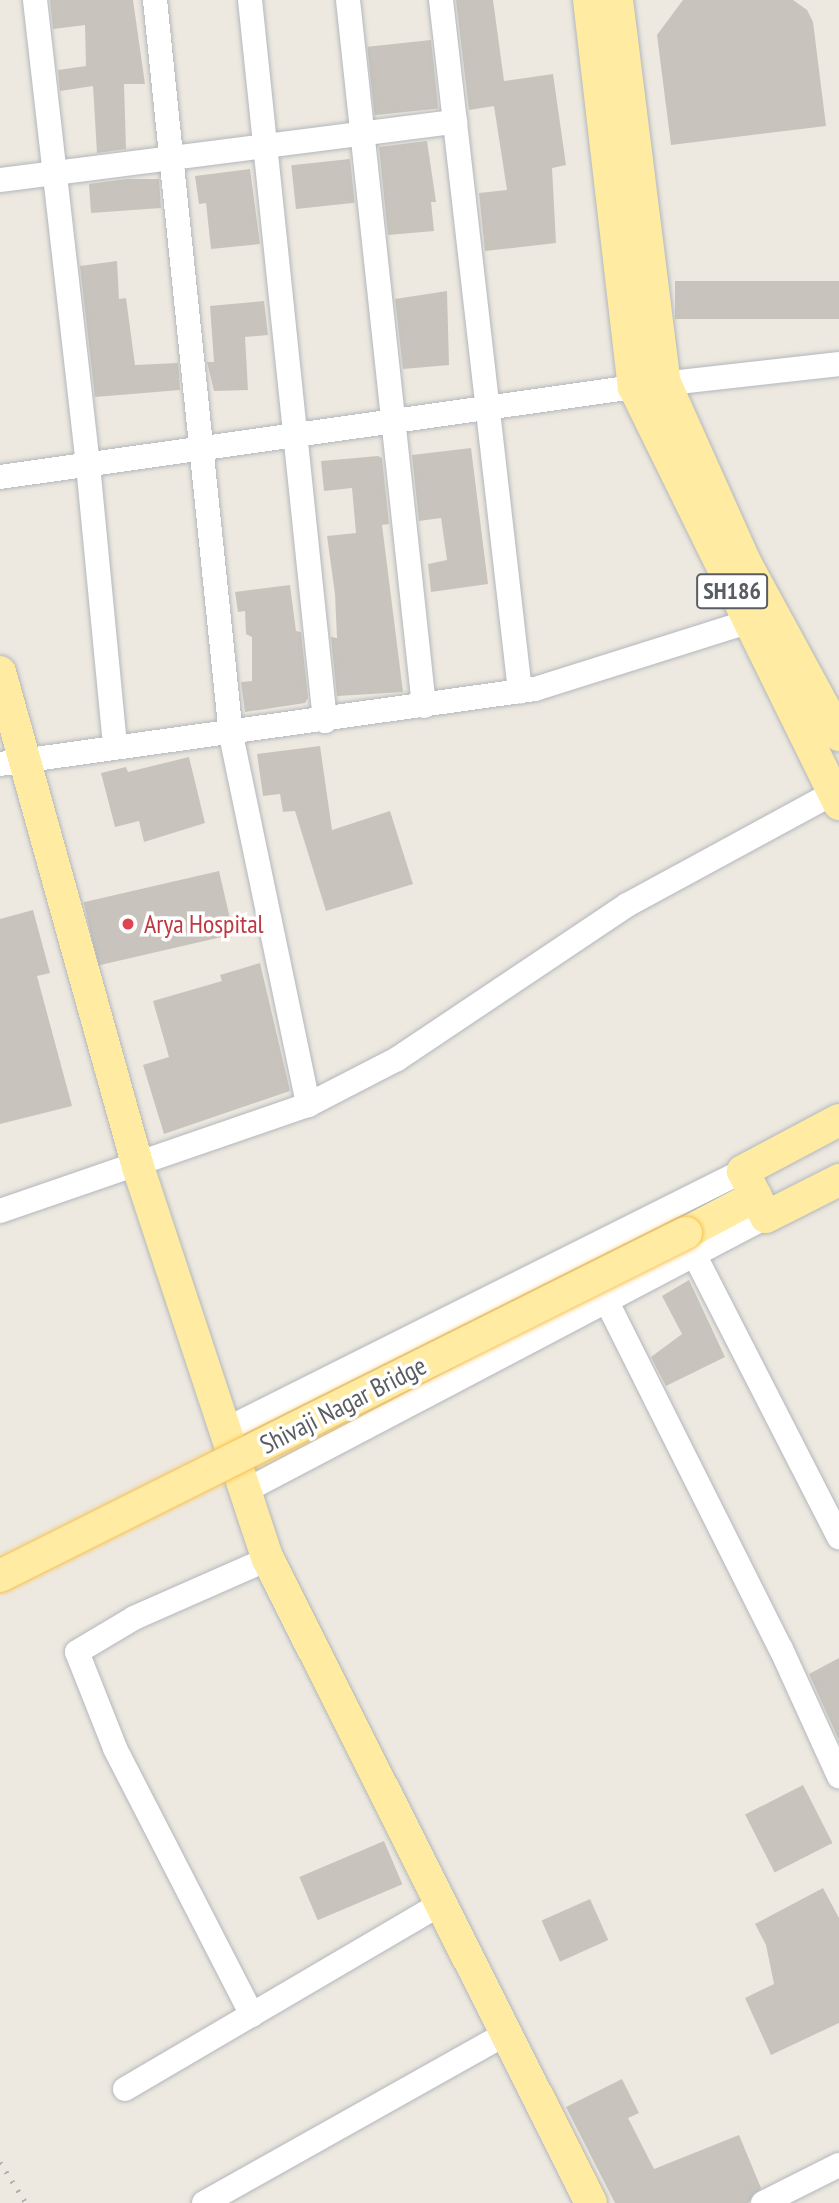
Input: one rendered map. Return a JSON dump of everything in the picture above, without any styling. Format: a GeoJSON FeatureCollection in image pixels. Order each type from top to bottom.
{"type":"FeatureCollection","features":[{"type":"Feature","properties":{"kind":"main road","name":"SH186"},"geometry":{"type":"LineString","coordinates":[[589,0],[634,387],[761,619],[836,798]]}},
{"type":"Feature","properties":{"kind":"main road"},"geometry":{"type":"LineString","coordinates":[[617,0],[665,383],[761,619],[839,735]]}},
{"type":"Feature","properties":{"kind":"main road"},"geometry":{"type":"LineString","coordinates":[[0,672],[12,763],[138,1167],[243,1492],[268,1559],[439,1905],[591,2203]]}},
{"type":"Feature","properties":{"kind":"main road"},"geometry":{"type":"LineString","coordinates":[[755,1195],[839,1120]]}},
{"type":"Feature","properties":{"kind":"main road"},"geometry":{"type":"LineString","coordinates":[[755,1195],[839,1180]]}},
{"type":"Feature","properties":{"kind":"main road","name":"Shivaji Nagar Bridge"},"geometry":{"type":"LineString","coordinates":[[0,1576],[690,1245],[755,1195]]}},
{"type":"Feature","properties":{"kind":"street"},"geometry":{"type":"LineString","coordinates":[[35,0],[88,465],[114,746]]}},
{"type":"Feature","properties":{"kind":"street"},"geometry":{"type":"LineString","coordinates":[[155,0],[174,158],[198,449],[231,734],[308,1105]]}},
{"type":"Feature","properties":{"kind":"street"},"geometry":{"type":"LineString","coordinates":[[250,0],[325,720]]}},
{"type":"Feature","properties":{"kind":"street"},"geometry":{"type":"LineString","coordinates":[[348,0],[424,705]]}},
{"type":"Feature","properties":{"kind":"street"},"geometry":{"type":"LineString","coordinates":[[441,0],[520,691]]}},
{"type":"Feature","properties":{"kind":"street"},"geometry":{"type":"LineString","coordinates":[[0,180],[455,122]]}},
{"type":"Feature","properties":{"kind":"street"},"geometry":{"type":"LineString","coordinates":[[0,477],[634,387],[839,364]]}},
{"type":"Feature","properties":{"kind":"street"},"geometry":{"type":"LineString","coordinates":[[12,763],[114,746],[231,734],[520,691],[761,619]]}},
{"type":"Feature","properties":{"kind":"street"},"geometry":{"type":"LineString","coordinates":[[0,1211],[138,1167],[308,1105],[397,1059],[627,905],[836,798]]}},
{"type":"Feature","properties":{"kind":"street"},"geometry":{"type":"LineString","coordinates":[[223,1431],[755,1195]]}},
{"type":"Feature","properties":{"kind":"street"},"geometry":{"type":"LineString","coordinates":[[243,1492],[608,1304],[690,1245],[839,1538]]}},
{"type":"Feature","properties":{"kind":"street"},"geometry":{"type":"LineString","coordinates":[[608,1304],[780,1649],[839,1776]]}},
{"type":"Feature","properties":{"kind":"street"},"geometry":{"type":"LineString","coordinates":[[251,2015],[114,1748],[77,1652],[134,1618],[268,1559]]}},
{"type":"Feature","properties":{"kind":"street"},"geometry":{"type":"LineString","coordinates":[[125,2089],[439,1905]]}},
{"type":"Feature","properties":{"kind":"street"},"geometry":{"type":"LineString","coordinates":[[204,2203],[505,2034]]}},
{"type":"Feature","properties":{"kind":"street"},"geometry":{"type":"LineString","coordinates":[[763,2203],[839,2165]]}},
{"type":"Feature","properties":{"kind":"building"},"geometry":{"type":"Polygon","coordinates":[[[50,0],[133,0],[145,84],[124,84],[126,149],[97,153],[93,86],[60,91],[58,70],[86,66],[85,25],[53,29],[50,0]]]}},
{"type":"Feature","properties":{"kind":"building"},"geometry":{"type":"Polygon","coordinates":[[[456,0],[493,0],[504,81],[553,74],[566,165],[552,168],[556,243],[485,251],[479,193],[507,190],[494,106],[469,110],[456,0]]]}},
{"type":"Feature","properties":{"kind":"building"},"geometry":{"type":"Polygon","coordinates":[[[683,0],[793,0],[807,10],[813,22],[826,126],[671,145],[657,35],[683,0]]]}},
{"type":"Feature","properties":{"kind":"building"},"geometry":{"type":"Polygon","coordinates":[[[431,40],[438,109],[375,115],[367,47],[431,40]]]}},
{"type":"Feature","properties":{"kind":"building"},"geometry":{"type":"Polygon","coordinates":[[[427,141],[436,202],[431,202],[434,231],[388,235],[379,147],[427,141]]]}},
{"type":"Feature","properties":{"kind":"building"},"geometry":{"type":"Polygon","coordinates":[[[350,159],[355,203],[296,209],[291,165],[350,159]]]}},
{"type":"Feature","properties":{"kind":"building"},"geometry":{"type":"Polygon","coordinates":[[[250,169],[260,244],[211,249],[206,203],[199,204],[195,176],[250,169]]]}},
{"type":"Feature","properties":{"kind":"building"},"geometry":{"type":"Polygon","coordinates":[[[127,179],[159,179],[161,208],[91,213],[89,184],[127,179]]]}},
{"type":"Feature","properties":{"kind":"building"},"geometry":{"type":"Polygon","coordinates":[[[117,261],[119,299],[126,298],[135,365],[178,363],[180,390],[95,397],[80,266],[117,261]]]}},
{"type":"Feature","properties":{"kind":"building"},"geometry":{"type":"Polygon","coordinates":[[[675,281],[839,281],[839,319],[675,319],[675,281]]]}},
{"type":"Feature","properties":{"kind":"building"},"geometry":{"type":"Polygon","coordinates":[[[447,291],[449,365],[403,369],[395,299],[447,291]]]}},
{"type":"Feature","properties":{"kind":"building"},"geometry":{"type":"Polygon","coordinates":[[[264,301],[268,335],[245,337],[248,390],[214,391],[207,362],[214,362],[210,306],[264,301]]]}},
{"type":"Feature","properties":{"kind":"building"},"geometry":{"type":"Polygon","coordinates":[[[471,448],[488,584],[431,592],[428,564],[447,560],[441,518],[419,521],[412,455],[471,448]]]}},
{"type":"Feature","properties":{"kind":"building"},"geometry":{"type":"Polygon","coordinates":[[[378,456],[382,458],[389,524],[382,525],[403,692],[337,696],[331,637],[337,638],[335,594],[327,536],[356,533],[352,488],[324,491],[321,461],[378,456]]]}},
{"type":"Feature","properties":{"kind":"building"},"geometry":{"type":"Polygon","coordinates":[[[290,585],[296,631],[301,632],[308,698],[305,703],[245,712],[241,682],[252,681],[252,637],[246,634],[245,611],[238,612],[235,592],[290,585]]]}},
{"type":"Feature","properties":{"kind":"building"},"geometry":{"type":"Polygon","coordinates":[[[320,746],[332,830],[390,811],[413,884],[326,911],[295,811],[283,812],[280,794],[263,796],[257,754],[320,746]]]}},
{"type":"Feature","properties":{"kind":"building"},"geometry":{"type":"Polygon","coordinates":[[[189,757],[205,823],[144,842],[139,821],[115,827],[101,773],[126,767],[128,772],[189,757]]]}},
{"type":"Feature","properties":{"kind":"building"},"geometry":{"type":"Polygon","coordinates":[[[219,871],[234,934],[98,966],[84,902],[219,871]]]}},
{"type":"Feature","properties":{"kind":"building"},"geometry":{"type":"Polygon","coordinates":[[[33,910],[50,973],[37,976],[72,1106],[0,1124],[0,919],[33,910]]]}},
{"type":"Feature","properties":{"kind":"building"},"geometry":{"type":"Polygon","coordinates":[[[260,963],[290,1091],[164,1134],[143,1065],[169,1057],[153,1001],[222,981],[220,975],[260,963]]]}},
{"type":"Feature","properties":{"kind":"building"},"geometry":{"type":"Polygon","coordinates":[[[689,1280],[725,1357],[666,1386],[651,1357],[682,1334],[662,1296],[689,1280]]]}},
{"type":"Feature","properties":{"kind":"building"},"geometry":{"type":"Polygon","coordinates":[[[839,1658],[839,1740],[809,1674],[839,1658]]]}},
{"type":"Feature","properties":{"kind":"building"},"geometry":{"type":"Polygon","coordinates":[[[803,1785],[833,1843],[775,1872],[745,1815],[803,1785]]]}},
{"type":"Feature","properties":{"kind":"building"},"geometry":{"type":"Polygon","coordinates":[[[384,1841],[402,1884],[318,1920],[299,1877],[384,1841]]]}},
{"type":"Feature","properties":{"kind":"building"},"geometry":{"type":"Polygon","coordinates":[[[823,1888],[839,1918],[839,2023],[771,2055],[745,1998],[774,1984],[766,1945],[755,1924],[823,1888]]]}},
{"type":"Feature","properties":{"kind":"building"},"geometry":{"type":"Polygon","coordinates":[[[590,1899],[608,1940],[560,1962],[542,1921],[590,1899]]]}},
{"type":"Feature","properties":{"kind":"building"},"geometry":{"type":"Polygon","coordinates":[[[622,2079],[639,2113],[628,2118],[654,2169],[739,2135],[761,2188],[748,2203],[615,2203],[566,2107],[622,2079]]]}},
{"type":"Feature","properties":{"kind":"railway"},"geometry":{"type":"LineString","coordinates":[[0,2162],[26,2203]]}},
{"type":"Feature","properties":{"kind":"place","name":"Arya Hospital"},"geometry":{"type":"Point","coordinates":[128,924]}}]}
